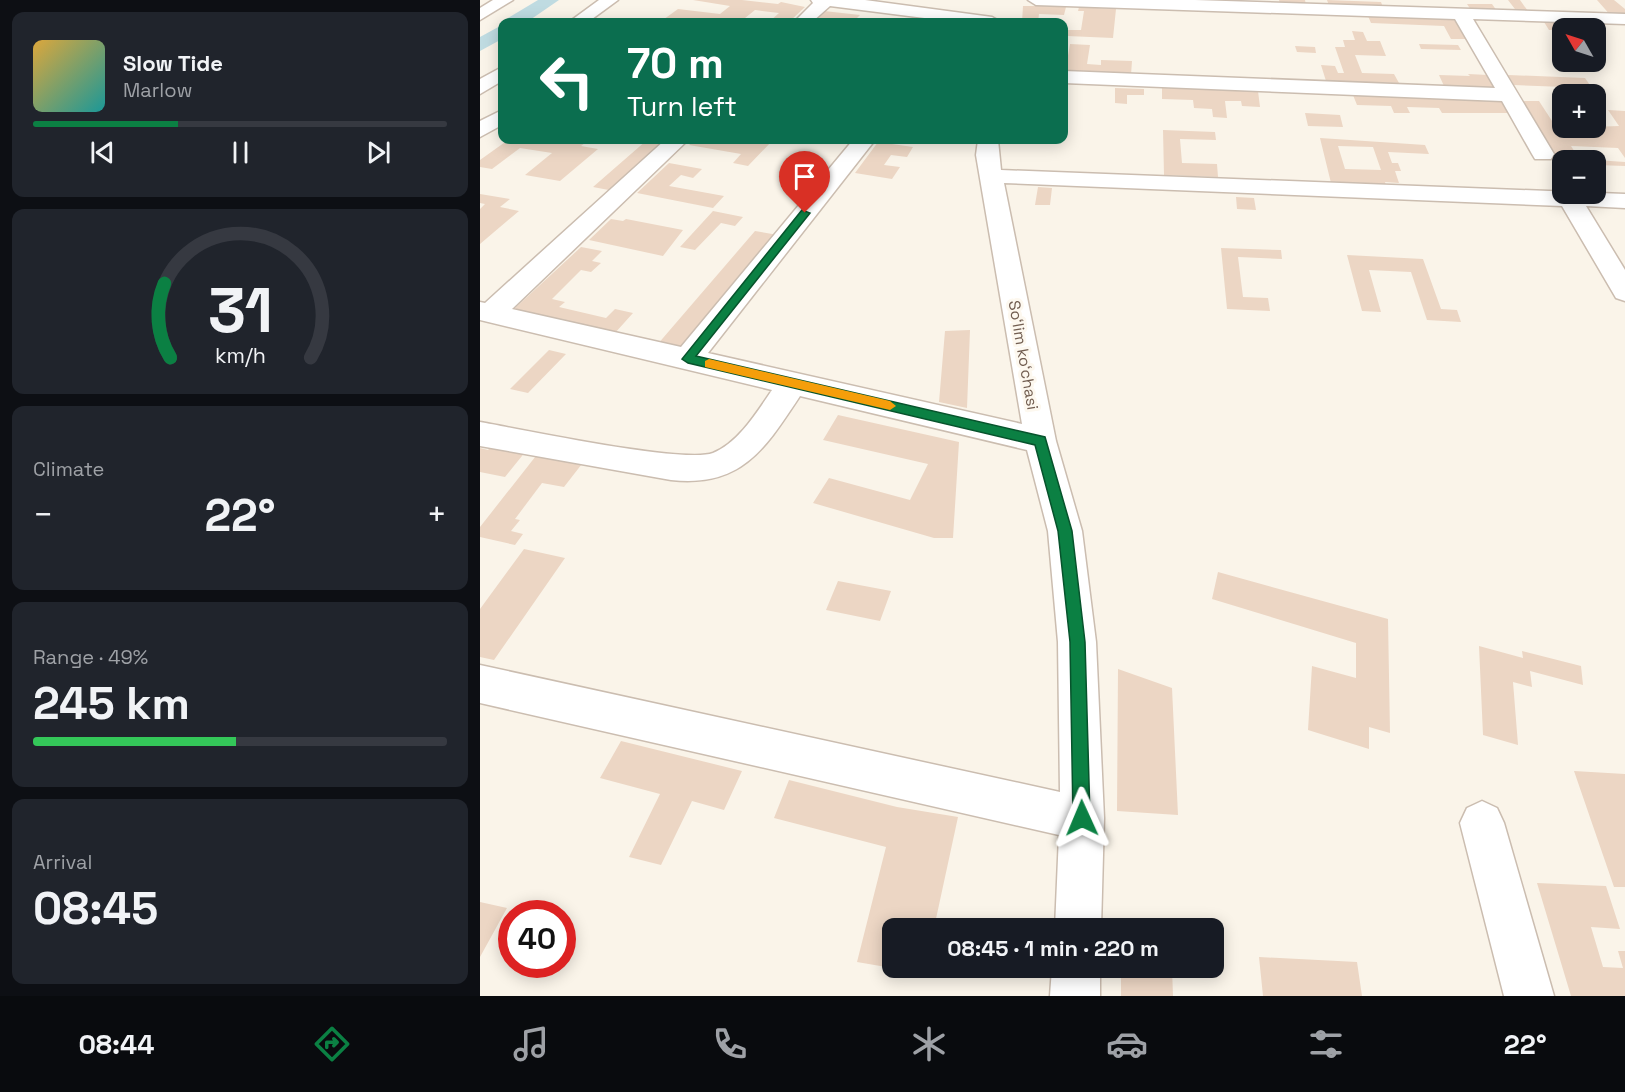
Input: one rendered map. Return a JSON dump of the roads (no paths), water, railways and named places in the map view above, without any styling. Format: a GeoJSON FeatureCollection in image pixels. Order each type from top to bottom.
{"type":"FeatureCollection","features":[{"type":"Feature","properties":{"kind":"street"},"geometry":{"type":"LineString","coordinates":[[480,15],[505,0]]}},
{"type":"Feature","properties":{"kind":"street"},"geometry":{"type":"LineString","coordinates":[[583,18],[610,0]]}},
{"type":"Feature","properties":{"kind":"street"},"geometry":{"type":"LineString","coordinates":[[806,18],[824,0],[940,18]]}},
{"type":"Feature","properties":{"kind":"street"},"geometry":{"type":"LineString","coordinates":[[1036,0],[1623,20]]}},
{"type":"Feature","properties":{"kind":"street"},"geometry":{"type":"LineString","coordinates":[[1461,14],[1543,154]]}},
{"type":"Feature","properties":{"kind":"street"},"geometry":{"type":"LineString","coordinates":[[480,88],[498,76]]}},
{"type":"Feature","properties":{"kind":"street"},"geometry":{"type":"LineString","coordinates":[[1068,77],[1509,95]]}},
{"type":"Feature","properties":{"kind":"street"},"geometry":{"type":"LineString","coordinates":[[480,131],[498,119]]}},
{"type":"Feature","properties":{"kind":"street"},"geometry":{"type":"LineString","coordinates":[[485,312],[673,144]]}},
{"type":"Feature","properties":{"kind":"street"},"geometry":{"type":"LineString","coordinates":[[688,359],[861,144]]}},
{"type":"Feature","properties":{"kind":"street","name":"Soʻlim koʻchasi"},"geometry":{"type":"LineString","coordinates":[[988,144],[991,176],[1040,441],[1065,531],[1077,642],[1082,818],[1078,918]]}},
{"type":"Feature","properties":{"kind":"street"},"geometry":{"type":"LineString","coordinates":[[991,176],[1552,198]]}},
{"type":"Feature","properties":{"kind":"street"},"geometry":{"type":"LineString","coordinates":[[1606,200],[1625,201]]}},
{"type":"Feature","properties":{"kind":"street"},"geometry":{"type":"LineString","coordinates":[[1573,204],[1625,292]]}},
{"type":"Feature","properties":{"kind":"street"},"geometry":{"type":"LineString","coordinates":[[485,312],[1040,441]]}},
{"type":"Feature","properties":{"kind":"street"},"geometry":{"type":"LineString","coordinates":[[480,434],[670,467],[700,469],[717,465],[749,444],[793,383]]}},
{"type":"Feature","properties":{"kind":"street"},"geometry":{"type":"LineString","coordinates":[[480,684],[1082,818]]}},
{"type":"Feature","properties":{"kind":"street"},"geometry":{"type":"LineString","coordinates":[[1482,823],[1529,996]]}},
{"type":"Feature","properties":{"kind":"street"},"geometry":{"type":"LineString","coordinates":[[1075,996],[1076,978]]}},
{"type":"Feature","properties":{"kind":"waterway"},"geometry":{"type":"LineString","coordinates":[[521,18],[550,0]]}},
{"type":"Feature","properties":{"kind":"waterway"},"geometry":{"type":"LineString","coordinates":[[480,45],[498,34]]}}]}
